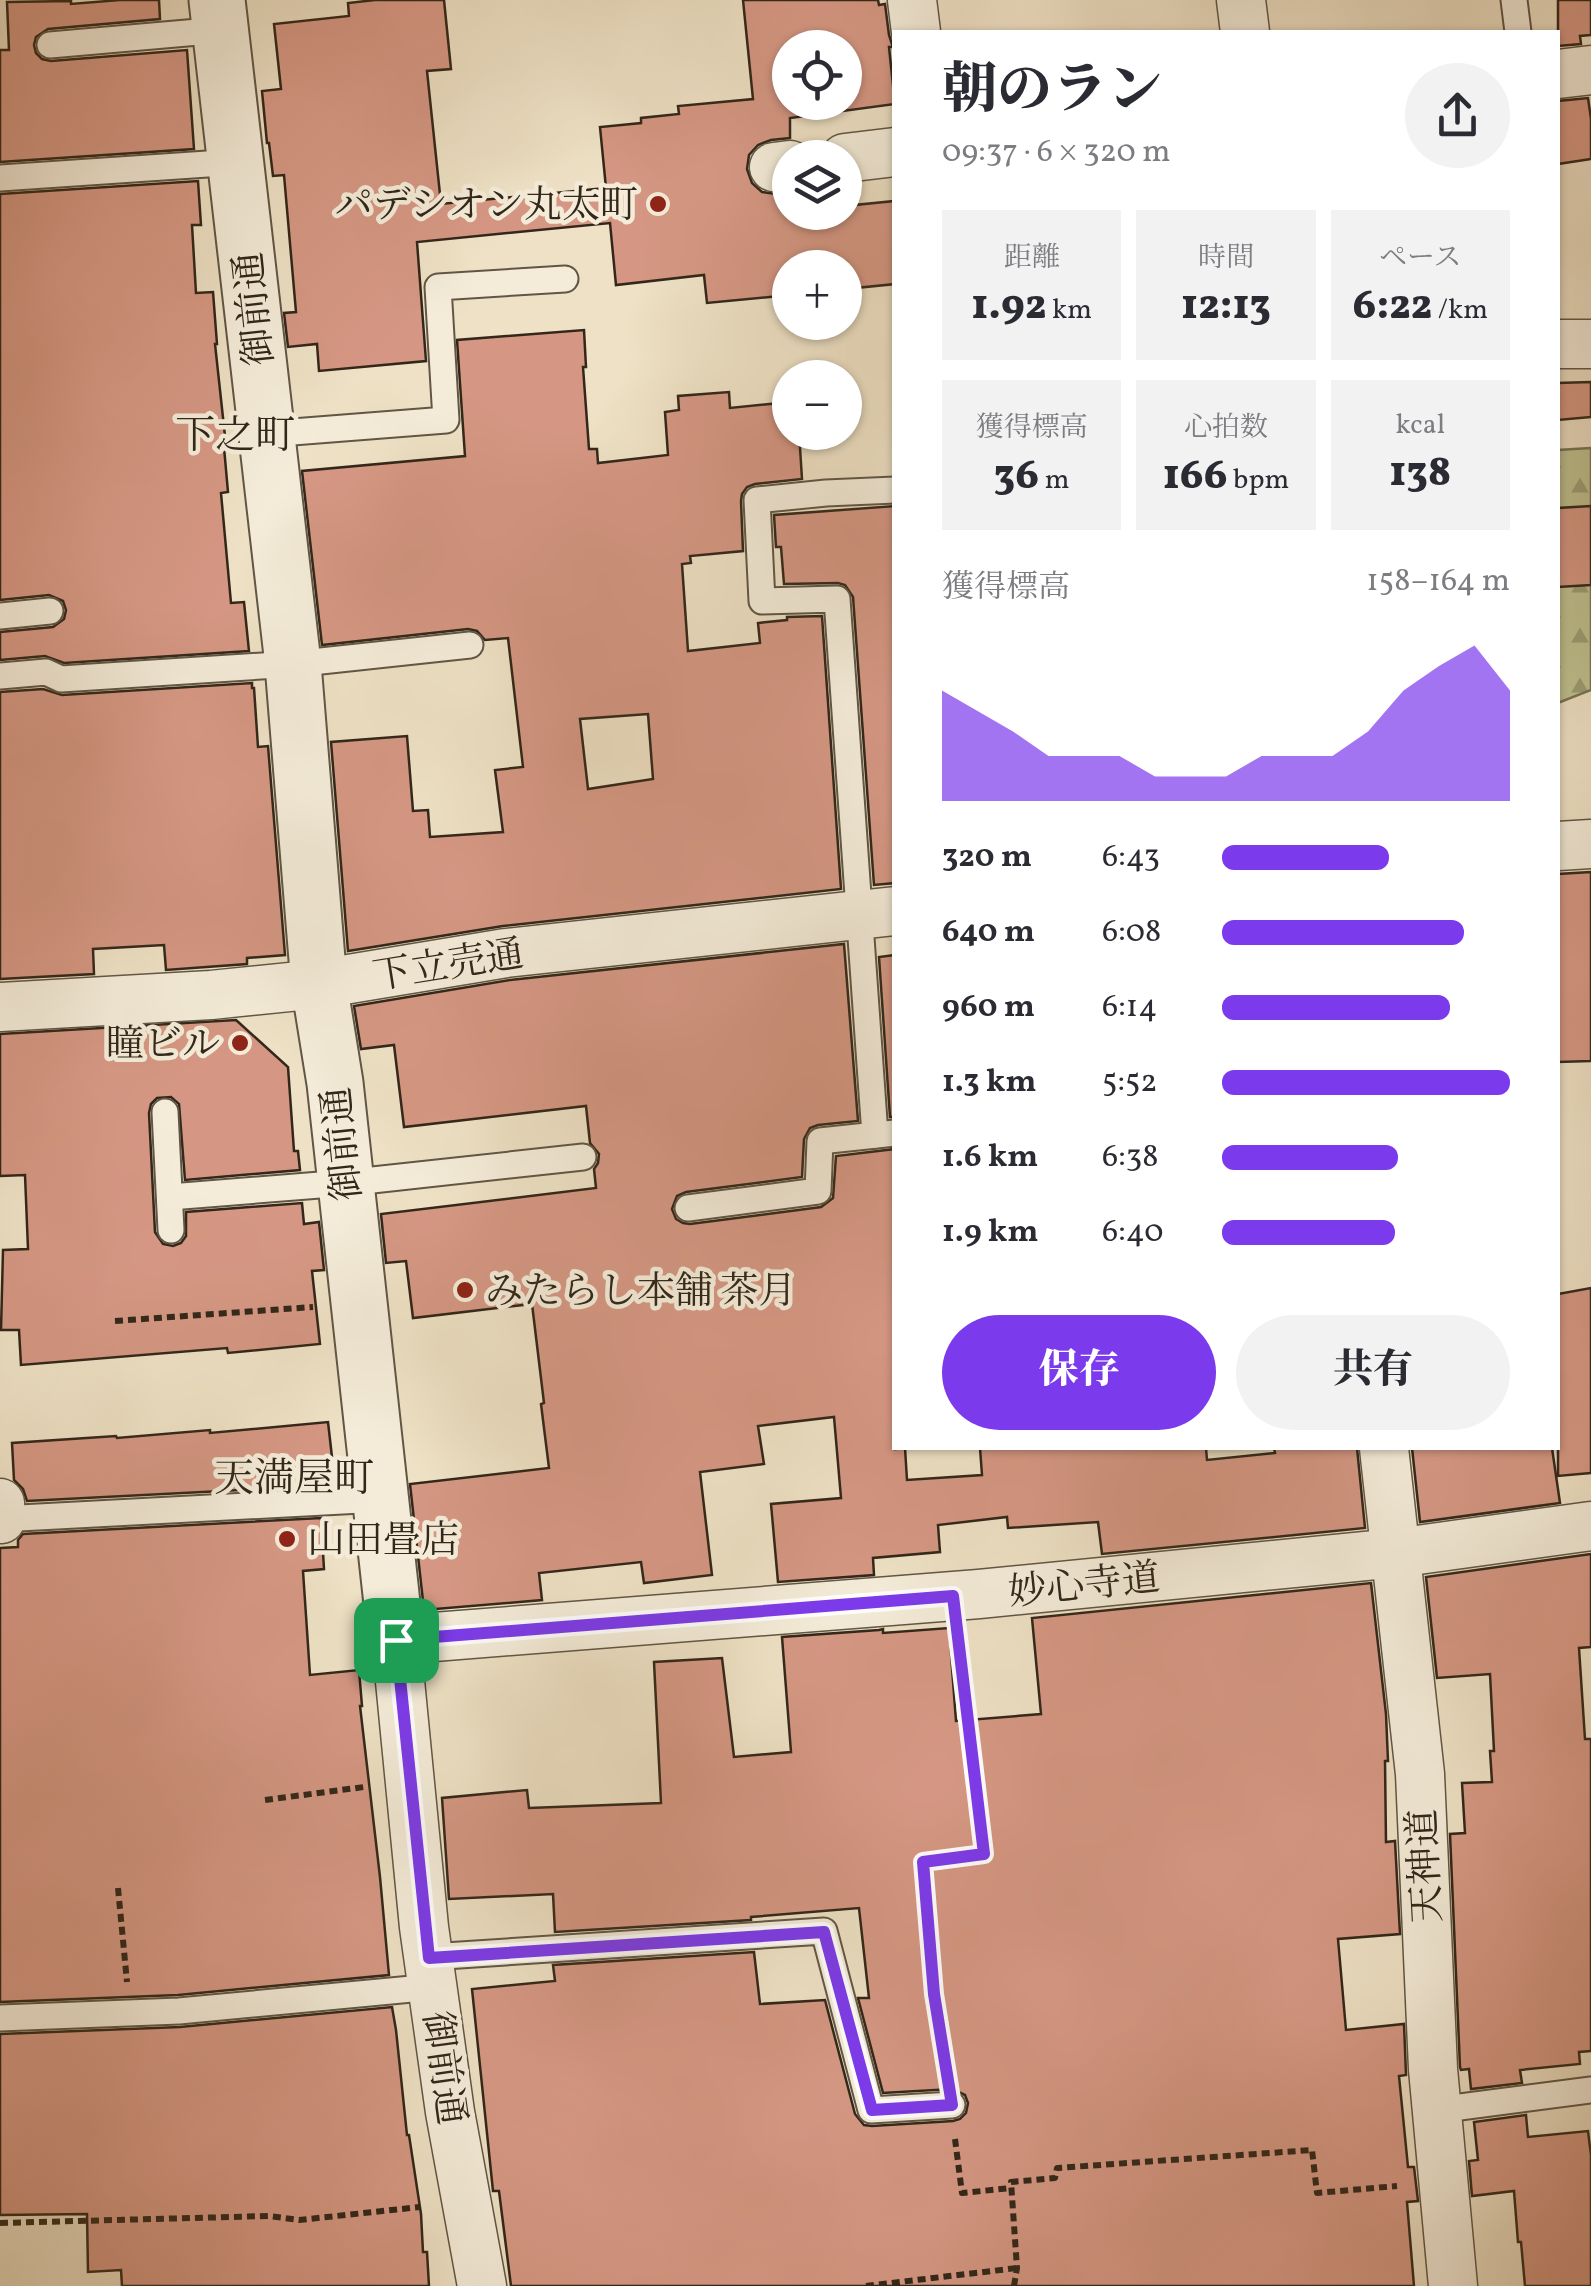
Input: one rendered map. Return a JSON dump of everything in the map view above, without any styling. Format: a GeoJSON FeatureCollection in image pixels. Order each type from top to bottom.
{"type":"FeatureCollection","features":[{"type":"Feature","properties":{"kind":"street"},"geometry":{"type":"LineString","coordinates":[[912,0],[916,30]]}},
{"type":"Feature","properties":{"kind":"street"},"geometry":{"type":"LineString","coordinates":[[1241,0],[1246,30]]}},
{"type":"Feature","properties":{"kind":"street","name":"御前通"},"geometry":{"type":"LineString","coordinates":[[219,15],[293,664],[319,984],[335,1083],[431,1972],[450,2112],[482,2286]]}},
{"type":"Feature","properties":{"kind":"street"},"geometry":{"type":"LineString","coordinates":[[1560,74],[1591,70]]}},
{"type":"Feature","properties":{"kind":"street"},"geometry":{"type":"LineString","coordinates":[[862,156],[892,152]]}},
{"type":"Feature","properties":{"kind":"street"},"geometry":{"type":"LineString","coordinates":[[1560,846],[1591,844]]}},
{"type":"Feature","properties":{"kind":"street","name":"下立売通"},"geometry":{"type":"LineString","coordinates":[[0,1007],[211,995],[319,984],[506,953],[878,913]]}},
{"type":"Feature","properties":{"kind":"street","name":"天神道"},"geometry":{"type":"LineString","coordinates":[[1384,1450],[1420,1774],[1437,2110],[1453,2286]]}},
{"type":"Feature","properties":{"kind":"street"},"geometry":{"type":"LineString","coordinates":[[0,1503],[0,1519]]}},
{"type":"Feature","properties":{"kind":"street","name":"妙心寺道"},"geometry":{"type":"LineString","coordinates":[[396,1640],[953,1596],[1396,1553],[1591,1526]]}},
{"type":"Feature","properties":{"kind":"lane"},"geometry":{"type":"LineString","coordinates":[[1514,0],[1518,30]]}},
{"type":"Feature","properties":{"kind":"lane"},"geometry":{"type":"LineString","coordinates":[[50,45],[219,15]]}},
{"type":"Feature","properties":{"kind":"lane"},"geometry":{"type":"LineString","coordinates":[[0,178],[237,162]]}},
{"type":"Feature","properties":{"kind":"lane"},"geometry":{"type":"LineString","coordinates":[[267,434],[446,420],[438,287],[565,279]]}},
{"type":"Feature","properties":{"kind":"lane"},"geometry":{"type":"LineString","coordinates":[[688,1208],[818,1191],[820,1141],[885,1134],[878,913],[837,599],[762,602],[757,500],[892,490]]}},
{"type":"Feature","properties":{"kind":"lane"},"geometry":{"type":"LineString","coordinates":[[0,616],[50,611]]}},
{"type":"Feature","properties":{"kind":"lane"},"geometry":{"type":"LineString","coordinates":[[0,676],[46,672],[61,679],[293,664],[470,645]]}},
{"type":"Feature","properties":{"kind":"lane"},"geometry":{"type":"LineString","coordinates":[[165,1112],[171,1230]]}},
{"type":"Feature","properties":{"kind":"lane"},"geometry":{"type":"LineString","coordinates":[[170,1198],[583,1157]]}},
{"type":"Feature","properties":{"kind":"lane"},"geometry":{"type":"LineString","coordinates":[[0,1519],[380,1499]]}},
{"type":"Feature","properties":{"kind":"lane"},"geometry":{"type":"LineString","coordinates":[[0,2018],[179,2011],[431,1972],[824,1932],[872,2110],[952,2105]]}},
{"type":"Feature","properties":{"kind":"lane"},"geometry":{"type":"LineString","coordinates":[[1437,2110],[1591,2090]]}},
{"type":"Feature","properties":{"kind":"path"},"geometry":{"type":"LineString","coordinates":[[115,1321],[359,1303]]}},
{"type":"Feature","properties":{"kind":"path"},"geometry":{"type":"LineString","coordinates":[[953,1596],[984,1854],[923,1862],[934,1994],[962,2194],[1010,2188]]}},
{"type":"Feature","properties":{"kind":"path"},"geometry":{"type":"LineString","coordinates":[[265,1800],[410,1782]]}},
{"type":"Feature","properties":{"kind":"path"},"geometry":{"type":"LineString","coordinates":[[118,1888],[130,2013]]}},
{"type":"Feature","properties":{"kind":"path"},"geometry":{"type":"LineString","coordinates":[[1014,2286],[1017,2268],[1010,2182],[1055,2178],[1057,2168],[1312,2150],[1317,2192],[1443,2182]]}},
{"type":"Feature","properties":{"kind":"path"},"geometry":{"type":"LineString","coordinates":[[0,2223],[269,2216],[299,2220],[413,2209],[466,2197]]}},
{"type":"Feature","properties":{"kind":"path"},"geometry":{"type":"LineString","coordinates":[[866,2286],[1017,2268]]}},
{"type":"Feature","properties":{"kind":"green space"},"geometry":{"type":"Polygon","coordinates":[[[1591,448],[1591,690],[1560,702],[1560,450],[1591,448]]]}},
{"type":"Feature","properties":{"kind":"building"},"geometry":{"type":"Polygon","coordinates":[[[159,0],[160,19],[48,29],[36,37],[36,53],[51,61],[187,50],[194,149],[0,162],[0,50],[9,50],[7,2],[71,4],[159,0]]]}},
{"type":"Feature","properties":{"kind":"building"},"geometry":{"type":"Polygon","coordinates":[[[444,0],[451,69],[427,71],[441,204],[606,188],[600,127],[679,114],[678,106],[753,99],[743,0],[878,0],[879,5],[885,4],[892,44],[892,104],[862,108],[862,30],[772,30],[772,120],[790,120],[790,138],[758,145],[749,155],[747,169],[752,183],[762,192],[772,193],[772,230],[862,230],[862,204],[892,201],[892,284],[862,287],[862,250],[772,250],[772,297],[707,303],[704,275],[616,285],[610,223],[417,242],[426,361],[319,371],[317,344],[288,347],[284,313],[296,312],[284,175],[273,176],[262,91],[281,89],[274,24],[349,16],[348,3],[444,0]]]}},
{"type":"Feature","properties":{"kind":"building"},"geometry":{"type":"Polygon","coordinates":[[[1558,0],[1591,0],[1591,35],[1580,36],[1581,44],[1560,46],[1558,0]]]}},
{"type":"Feature","properties":{"kind":"building"},"geometry":{"type":"Polygon","coordinates":[[[1588,98],[1591,159],[1560,164],[1560,101],[1588,98]]]}},
{"type":"Feature","properties":{"kind":"building"},"geometry":{"type":"Polygon","coordinates":[[[198,181],[201,225],[192,225],[196,293],[213,292],[225,436],[228,492],[221,493],[231,603],[244,602],[249,651],[64,663],[45,656],[0,660],[0,632],[53,627],[64,619],[66,610],[63,601],[49,595],[0,600],[0,194],[198,181]]]}},
{"type":"Feature","properties":{"kind":"building"},"geometry":{"type":"Polygon","coordinates":[[[584,330],[589,449],[597,449],[598,463],[668,455],[665,412],[679,410],[678,396],[729,392],[730,408],[772,404],[772,450],[800,450],[802,479],[747,487],[741,501],[743,551],[690,556],[691,563],[682,564],[688,651],[760,643],[758,623],[822,616],[841,889],[503,926],[348,951],[331,742],[407,736],[413,811],[428,810],[430,837],[503,832],[495,770],[523,767],[508,638],[485,640],[477,631],[468,629],[322,645],[302,471],[465,456],[457,340],[584,330]],[[648,714],[580,719],[588,789],[653,779],[648,714]]]}},
{"type":"Feature","properties":{"kind":"building"},"geometry":{"type":"Polygon","coordinates":[[[1591,382],[1591,417],[1560,420],[1560,383],[1591,382]]]}},
{"type":"Feature","properties":{"kind":"building"},"geometry":{"type":"Polygon","coordinates":[[[892,506],[892,883],[874,885],[853,597],[845,585],[838,583],[784,584],[774,515],[892,506]]]}},
{"type":"Feature","properties":{"kind":"building"},"geometry":{"type":"Polygon","coordinates":[[[1591,506],[1591,585],[1560,587],[1560,508],[1591,506]]]}},
{"type":"Feature","properties":{"kind":"building"},"geometry":{"type":"Polygon","coordinates":[[[252,683],[258,747],[268,746],[285,955],[247,958],[247,964],[166,970],[164,945],[93,949],[94,974],[0,979],[0,692],[43,689],[62,695],[252,683]]]}},
{"type":"Feature","properties":{"kind":"building"},"geometry":{"type":"Polygon","coordinates":[[[1591,872],[1591,1061],[1560,1062],[1560,874],[1591,872]]]}},
{"type":"Feature","properties":{"kind":"building"},"geometry":{"type":"Polygon","coordinates":[[[844,944],[858,1121],[810,1128],[804,1139],[802,1177],[686,1192],[677,1196],[672,1209],[676,1219],[690,1224],[821,1207],[833,1198],[836,1156],[892,1149],[892,1450],[905,1450],[907,1480],[982,1475],[980,1450],[1206,1450],[1207,1460],[1275,1453],[1274,1450],[1357,1450],[1365,1528],[1102,1554],[1098,1522],[1008,1528],[1007,1517],[938,1525],[940,1552],[873,1558],[874,1575],[778,1582],[771,1504],[841,1498],[834,1417],[758,1426],[764,1464],[700,1472],[712,1575],[644,1583],[641,1562],[539,1573],[542,1600],[424,1610],[410,1484],[549,1468],[541,1404],[544,1403],[532,1304],[413,1318],[406,1261],[386,1263],[381,1214],[596,1188],[594,1169],[599,1154],[590,1143],[586,1106],[404,1127],[394,1045],[361,1049],[354,1006],[510,980],[844,944]]]}},
{"type":"Feature","properties":{"kind":"building"},"geometry":{"type":"Polygon","coordinates":[[[892,955],[892,1117],[890,1117],[879,957],[892,955]]]}},
{"type":"Feature","properties":{"kind":"building"},"geometry":{"type":"Polygon","coordinates":[[[236,1020],[288,1067],[294,1151],[298,1151],[300,1170],[185,1180],[179,1104],[171,1097],[157,1098],[149,1113],[155,1232],[163,1244],[173,1246],[186,1236],[186,1212],[302,1203],[304,1224],[319,1222],[324,1270],[312,1271],[320,1344],[21,1365],[19,1330],[1,1330],[3,1250],[28,1249],[25,1175],[0,1176],[0,1034],[236,1020]]]}},
{"type":"Feature","properties":{"kind":"building"},"geometry":{"type":"Polygon","coordinates":[[[1591,1288],[1591,1473],[1558,1476],[1560,1450],[1560,1294],[1591,1288]]]}},
{"type":"Feature","properties":{"kind":"building"},"geometry":{"type":"Polygon","coordinates":[[[328,1422],[333,1466],[317,1468],[318,1486],[27,1501],[14,1480],[12,1443],[210,1433],[328,1422]]]}},
{"type":"Feature","properties":{"kind":"building"},"geometry":{"type":"Polygon","coordinates":[[[1412,1450],[1552,1450],[1560,1503],[1420,1522],[1412,1450]]]}},
{"type":"Feature","properties":{"kind":"building"},"geometry":{"type":"Polygon","coordinates":[[[321,1518],[324,1569],[303,1571],[310,1675],[359,1670],[389,1975],[178,1995],[0,2002],[0,1548],[18,1547],[23,1534],[321,1518]]]}},
{"type":"Feature","properties":{"kind":"building"},"geometry":{"type":"Polygon","coordinates":[[[1591,1554],[1591,1647],[1579,1648],[1585,1739],[1591,1739],[1591,2051],[1579,2052],[1580,2064],[1520,2070],[1522,2083],[1471,2089],[1469,2069],[1460,2067],[1450,1834],[1465,1833],[1462,1783],[1492,1782],[1490,1674],[1437,1678],[1426,1577],[1591,1554]]]}},
{"type":"Feature","properties":{"kind":"building"},"geometry":{"type":"Polygon","coordinates":[[[1371,1583],[1386,1714],[1386,1842],[1395,1841],[1400,1934],[1338,1939],[1346,2030],[1404,2024],[1406,2075],[1399,2076],[1408,2167],[1414,2167],[1418,2201],[1407,2202],[1414,2286],[511,2286],[499,2191],[493,2191],[472,1989],[555,1981],[553,1965],[754,1952],[760,2004],[825,2000],[855,2114],[864,2125],[953,2121],[966,2113],[968,2103],[965,2095],[952,2089],[883,2093],[858,1998],[869,1998],[859,1908],[751,1920],[555,1932],[553,1894],[449,1899],[442,1798],[527,1790],[529,1808],[661,1803],[654,1662],[722,1658],[734,1757],[791,1752],[782,1637],[949,1628],[956,1721],[1041,1714],[1032,1618],[1371,1583]]]}},
{"type":"Feature","properties":{"kind":"building"},"geometry":{"type":"Polygon","coordinates":[[[392,2007],[429,2286],[122,2286],[121,2270],[88,2272],[87,2214],[0,2215],[0,2034],[180,2027],[392,2007]]]}},
{"type":"Feature","properties":{"kind":"building"},"geometry":{"type":"Polygon","coordinates":[[[1526,2115],[1528,2137],[1588,2131],[1591,2286],[1525,2286],[1514,2191],[1472,2196],[1469,2161],[1478,2160],[1474,2122],[1526,2115]]]}},
{"type":"Feature","properties":{"kind":"place","name":"パデシオン丸太町"},"geometry":{"type":"Point","coordinates":[658,204]}},
{"type":"Feature","properties":{"kind":"place","name":"瞳ビル"},"geometry":{"type":"Point","coordinates":[240,1043]}},
{"type":"Feature","properties":{"kind":"place","name":"みたらし本舗 茶月"},"geometry":{"type":"Point","coordinates":[465,1290]}},
{"type":"Feature","properties":{"kind":"place","name":"山田畳店"},"geometry":{"type":"Point","coordinates":[287,1539]}},
{"type":"Feature","properties":{"kind":"district","name":"下之町"},"geometry":{"type":"Point","coordinates":[235,434]}},
{"type":"Feature","properties":{"kind":"district","name":"天満屋町"},"geometry":{"type":"Point","coordinates":[294,1477]}},
{"type":"Feature","properties":{"kind":"route"},"geometry":{"type":"LineString","coordinates":[[953,1596],[984,1854],[923,1862],[934,1994],[952,2105],[872,2110],[824,1932],[429,1958],[396,1640],[953,1596]]}}]}
